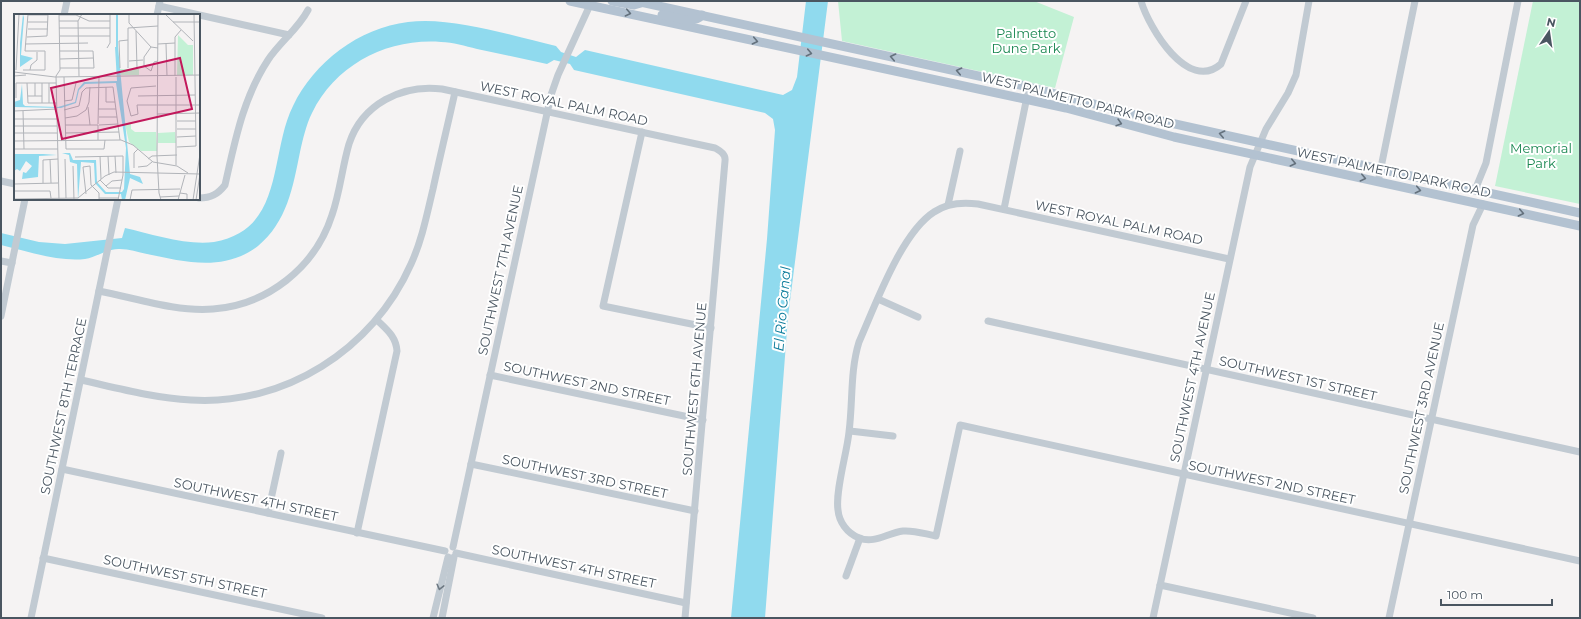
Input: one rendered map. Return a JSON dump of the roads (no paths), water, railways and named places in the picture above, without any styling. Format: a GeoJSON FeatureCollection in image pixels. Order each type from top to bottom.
{"type":"FeatureCollection","features":[{"type":"Feature","properties":{"kind":"main road","name":"WEST PALMETTO PARK ROAD"},"geometry":{"type":"LineString","coordinates":[[570,1],[591,3],[652,19],[1026,100],[1174,137],[1580,226]]}},
{"type":"Feature","properties":{"kind":"main road","name":"WEST PALMETTO PARK ROAD"},"geometry":{"type":"LineString","coordinates":[[612,1],[634,5],[639,2],[844,46],[1029,87],[1148,118],[1580,213]]}},
{"type":"Feature","properties":{"kind":"main road"},"geometry":{"type":"LineString","coordinates":[[652,19],[662,15],[693,21],[698,20],[702,15]]}},
{"type":"Feature","properties":{"kind":"main road"},"geometry":{"type":"LineString","coordinates":[[1445,196],[1468,194],[1475,190]]}},
{"type":"Feature","properties":{"kind":"main road"},"geometry":{"type":"LineString","coordinates":[[1483,204],[1494,199],[1507,197]]}},
{"type":"Feature","properties":{"kind":"street"},"geometry":{"type":"LineString","coordinates":[[64,14],[67,1]]}},
{"type":"Feature","properties":{"kind":"street"},"geometry":{"type":"LineString","coordinates":[[1141,1],[1152,28],[1170,51],[1187,66],[1200,71],[1216,69],[1221,64],[1246,1]]}},
{"type":"Feature","properties":{"kind":"street","name":"SOUTHWEST 4TH AVENUE"},"geometry":{"type":"LineString","coordinates":[[1153,618],[1250,167],[1260,142],[1296,75],[1308,1]]}},
{"type":"Feature","properties":{"kind":"street"},"geometry":{"type":"LineString","coordinates":[[1378,182],[1415,1]]}},
{"type":"Feature","properties":{"kind":"street"},"geometry":{"type":"LineString","coordinates":[[1475,190],[1486,163],[1518,1]]}},
{"type":"Feature","properties":{"kind":"street","name":"SOUTHWEST 7TH AVENUE"},"geometry":{"type":"LineString","coordinates":[[433,618],[451,553],[547,112],[558,76],[591,3]]}},
{"type":"Feature","properties":{"kind":"street"},"geometry":{"type":"LineString","coordinates":[[157,14],[159,4],[289,34]]}},
{"type":"Feature","properties":{"kind":"street"},"geometry":{"type":"LineString","coordinates":[[200,198],[213,196],[225,185],[233,149],[251,90],[268,60],[303,19],[308,10]]}},
{"type":"Feature","properties":{"kind":"street"},"geometry":{"type":"LineString","coordinates":[[1004,210],[1029,87]]}},
{"type":"Feature","properties":{"kind":"street","name":"WEST ROYAL PALM ROAD"},"geometry":{"type":"LineString","coordinates":[[99,291],[181,308],[204,310],[242,304],[277,288],[300,268],[319,244],[332,216],[349,145],[354,132],[367,113],[391,96],[420,88],[435,88],[456,92],[715,148],[726,158],[725,161]]}},
{"type":"Feature","properties":{"kind":"street"},"geometry":{"type":"LineString","coordinates":[[81,380],[177,399],[214,400],[250,396],[279,388],[319,369],[349,347],[377,320],[401,284],[416,251],[456,92]]}},
{"type":"Feature","properties":{"kind":"street"},"geometry":{"type":"LineString","coordinates":[[642,132],[603,306],[711,328]]}},
{"type":"Feature","properties":{"kind":"street"},"geometry":{"type":"LineString","coordinates":[[846,576],[860,538],[853,535],[842,524],[838,510],[850,432],[852,368],[855,355],[894,264],[917,227],[934,212],[948,205],[960,151]]}},
{"type":"Feature","properties":{"kind":"street","name":"SOUTHWEST 6TH AVENUE"},"geometry":{"type":"LineString","coordinates":[[685,618],[725,161]]}},
{"type":"Feature","properties":{"kind":"street"},"geometry":{"type":"LineString","coordinates":[[1,181],[14,184]]}},
{"type":"Feature","properties":{"kind":"street"},"geometry":{"type":"LineString","coordinates":[[1,316],[26,200]]}},
{"type":"Feature","properties":{"kind":"street","name":"SOUTHWEST 8TH TERRACE"},"geometry":{"type":"LineString","coordinates":[[31,618],[118,200]]}},
{"type":"Feature","properties":{"kind":"street","name":"WEST ROYAL PALM ROAD"},"geometry":{"type":"LineString","coordinates":[[948,205],[971,203],[1229,259]]}},
{"type":"Feature","properties":{"kind":"street","name":"SOUTHWEST 3RD AVENUE"},"geometry":{"type":"LineString","coordinates":[[1389,618],[1473,225],[1483,204]]}},
{"type":"Feature","properties":{"kind":"street"},"geometry":{"type":"LineString","coordinates":[[1,261],[12,263]]}},
{"type":"Feature","properties":{"kind":"street"},"geometry":{"type":"LineString","coordinates":[[878,299],[918,317]]}},
{"type":"Feature","properties":{"kind":"street"},"geometry":{"type":"LineString","coordinates":[[357,533],[397,351],[397,343],[393,336],[377,320]]}},
{"type":"Feature","properties":{"kind":"street","name":"SOUTHWEST 1ST STREET"},"geometry":{"type":"LineString","coordinates":[[988,321],[1580,452]]}},
{"type":"Feature","properties":{"kind":"street","name":"SOUTHWEST 2ND STREET"},"geometry":{"type":"LineString","coordinates":[[490,375],[703,420]]}},
{"type":"Feature","properties":{"kind":"street","name":"SOUTHWEST 2ND STREET"},"geometry":{"type":"LineString","coordinates":[[860,538],[875,540],[904,531],[936,536],[960,425],[1580,561]]}},
{"type":"Feature","properties":{"kind":"street"},"geometry":{"type":"LineString","coordinates":[[850,432],[893,436]]}},
{"type":"Feature","properties":{"kind":"street"},"geometry":{"type":"LineString","coordinates":[[268,513],[281,453]]}},
{"type":"Feature","properties":{"kind":"street","name":"SOUTHWEST 3RD STREET"},"geometry":{"type":"LineString","coordinates":[[470,464],[695,511]]}},
{"type":"Feature","properties":{"kind":"street","name":"SOUTHWEST 4TH STREET"},"geometry":{"type":"LineString","coordinates":[[62,469],[686,602]]}},
{"type":"Feature","properties":{"kind":"street","name":"SOUTHWEST 7TH AVENUE"},"geometry":{"type":"LineString","coordinates":[[442,618],[451,553]]}},
{"type":"Feature","properties":{"kind":"street","name":"SOUTHWEST 5TH STREET"},"geometry":{"type":"LineString","coordinates":[[43,558],[322,618]]}},
{"type":"Feature","properties":{"kind":"street"},"geometry":{"type":"LineString","coordinates":[[1160,585],[1313,618]]}},
{"type":"Feature","properties":{"kind":"water","name":"El Rio Canal"},"geometry":{"type":"Polygon","coordinates":[[[806,1],[828,1],[788,317],[765,618],[731,618],[767,239],[775,130],[773,119],[765,113],[574,70],[570,64],[554,60],[547,64],[446,42],[421,42],[402,45],[383,50],[349,68],[322,96],[306,127],[295,178],[282,215],[268,237],[258,246],[245,254],[232,259],[204,263],[176,260],[130,250],[116,249],[89,258],[75,260],[43,255],[1,245],[1,233],[39,242],[65,244],[122,238],[125,228],[170,239],[204,243],[214,242],[237,235],[253,222],[264,206],[271,188],[286,125],[293,106],[302,90],[313,75],[340,50],[372,31],[408,22],[425,21],[462,24],[502,32],[556,46],[561,52],[576,57],[585,50],[783,95],[792,90],[797,77],[806,1]]]}},
{"type":"Feature","properties":{"kind":"park label","name":"Palmetto Dune Park"},"geometry":{"type":"Point","coordinates":[1026,40]}},
{"type":"Feature","properties":{"kind":"park label","name":"Memorial Park"},"geometry":{"type":"Point","coordinates":[1541,156]}}]}
